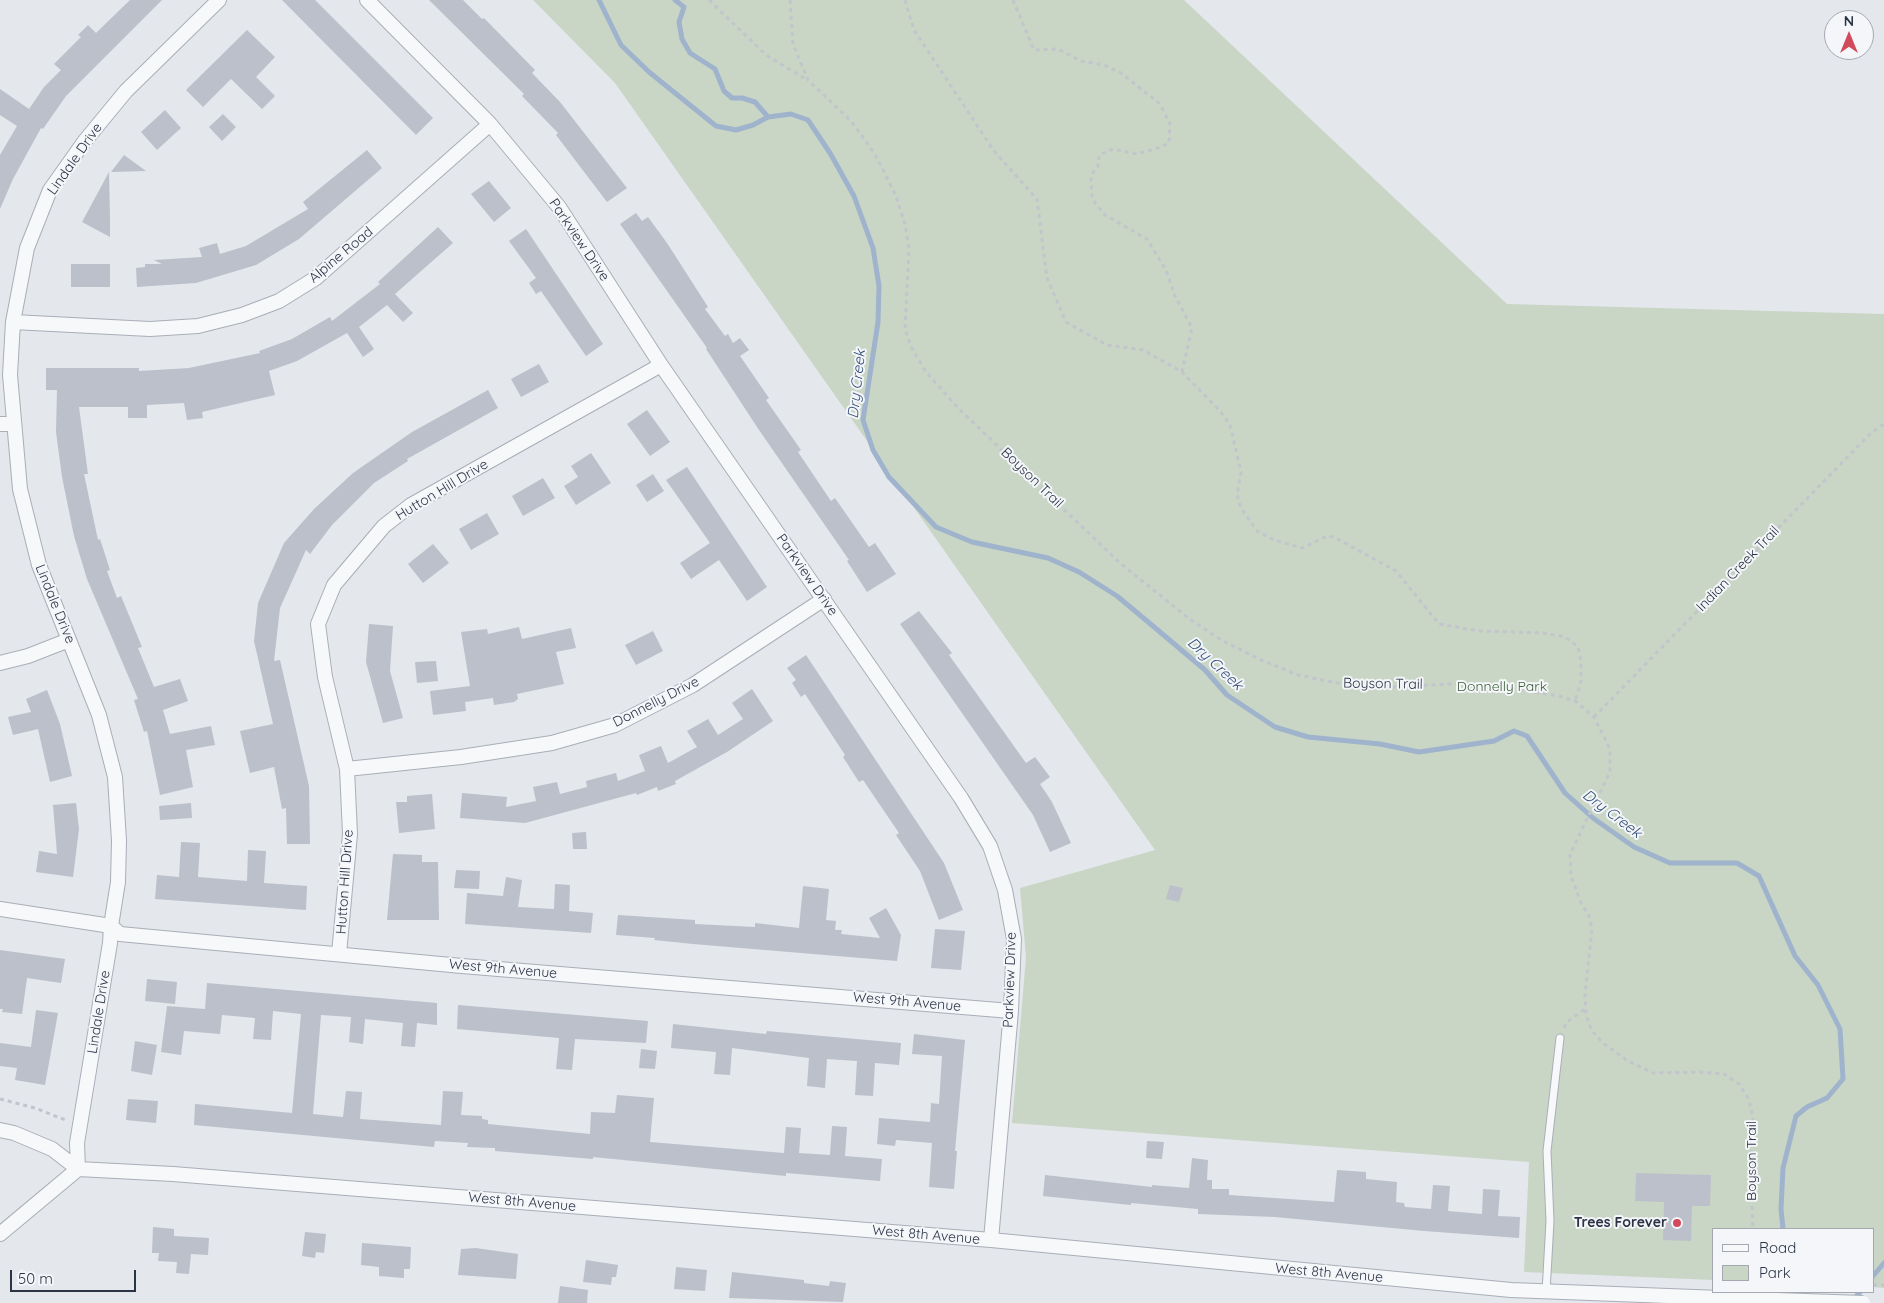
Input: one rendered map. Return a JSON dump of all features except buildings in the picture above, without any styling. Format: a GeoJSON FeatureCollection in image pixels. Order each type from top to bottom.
{"type":"FeatureCollection","features":[{"type":"Feature","properties":{"kind":"street","name":"Lindale Drive"},"geometry":{"type":"LineString","coordinates":[[78,1170],[77,1143],[110,943],[110,926],[118,866],[115,777],[99,715],[39,565],[20,489],[10,375],[13,322],[27,248],[50,190],[84,142],[126,91],[219,0]]}},
{"type":"Feature","properties":{"kind":"street","name":"Parkview Drive"},"geometry":{"type":"LineString","coordinates":[[367,0],[490,124],[559,207],[661,365],[961,798],[990,846],[1006,890],[1014,939],[991,1240]]}},
{"type":"Feature","properties":{"kind":"street","name":"Alpine Road"},"geometry":{"type":"LineString","coordinates":[[13,322],[150,329],[198,326],[242,315],[279,301],[316,278],[490,124]]}},
{"type":"Feature","properties":{"kind":"street","name":"Hutton Hill Drive"},"geometry":{"type":"LineString","coordinates":[[339,954],[350,834],[347,770],[324,677],[318,624],[334,585],[384,526],[411,505],[661,365]]}},
{"type":"Feature","properties":{"kind":"street"},"geometry":{"type":"LineString","coordinates":[[0,424],[14,424]]}},
{"type":"Feature","properties":{"kind":"street","name":"Donnelly Drive"},"geometry":{"type":"LineString","coordinates":[[347,770],[461,757],[552,743],[615,725],[693,685],[824,599]]}},
{"type":"Feature","properties":{"kind":"street"},"geometry":{"type":"LineString","coordinates":[[0,663],[28,656],[69,640]]}},
{"type":"Feature","properties":{"kind":"street","name":"West 9th Avenue"},"geometry":{"type":"LineString","coordinates":[[0,909],[110,926],[120,934],[1010,1011]]}},
{"type":"Feature","properties":{"kind":"street"},"geometry":{"type":"LineString","coordinates":[[0,1130],[14,1133],[52,1149],[78,1170],[0,1234]]}},
{"type":"Feature","properties":{"kind":"street","name":"West 8th Avenue"},"geometry":{"type":"LineString","coordinates":[[78,1170],[192,1176],[991,1240],[1546,1292],[1863,1303]]}},
{"type":"Feature","properties":{"kind":"lane"},"geometry":{"type":"LineString","coordinates":[[1546,1292],[1550,1221],[1547,1151],[1560,1038]]}},
{"type":"Feature","properties":{"kind":"path"},"geometry":{"type":"LineString","coordinates":[[709,0],[766,55],[808,80]]}},
{"type":"Feature","properties":{"kind":"path","name":"Boyson Trail"},"geometry":{"type":"LineString","coordinates":[[790,0],[793,44],[808,80],[851,121],[874,154],[896,196],[905,224],[909,248],[905,329],[911,347],[926,372],[958,408],[1120,563],[1191,620],[1223,640],[1262,660],[1298,675],[1347,685],[1394,687],[1452,684],[1507,688],[1559,696],[1575,701],[1594,717],[1610,750],[1610,772],[1570,854],[1571,876],[1581,903],[1589,916],[1592,929],[1585,996],[1592,1031],[1603,1043],[1628,1061],[1653,1073],[1699,1072],[1724,1074],[1739,1084],[1748,1098],[1753,1117],[1751,1177],[1753,1228]]}},
{"type":"Feature","properties":{"kind":"path"},"geometry":{"type":"LineString","coordinates":[[905,0],[914,30],[994,151],[1037,199],[1047,278],[1066,322],[1107,345],[1143,350],[1182,372],[1215,406],[1230,426],[1241,472],[1237,495],[1241,508],[1258,531],[1274,540],[1302,548],[1327,536],[1334,537],[1396,571],[1439,624],[1479,631],[1543,633],[1565,638],[1578,647],[1581,660],[1581,680],[1575,701]]}},
{"type":"Feature","properties":{"kind":"path"},"geometry":{"type":"LineString","coordinates":[[1013,0],[1034,50],[1058,49],[1081,61],[1104,65],[1121,73],[1160,104],[1170,124],[1169,143],[1137,154],[1113,149],[1099,155],[1098,166],[1091,176],[1092,199],[1105,215],[1147,239],[1166,270],[1175,296],[1192,328],[1182,372]]}},
{"type":"Feature","properties":{"kind":"path","name":"Indian Creek Trail"},"geometry":{"type":"LineString","coordinates":[[1594,717],[1864,440],[1884,424]]}},
{"type":"Feature","properties":{"kind":"path"},"geometry":{"type":"LineString","coordinates":[[1560,1038],[1567,1022],[1586,1008]]}},
{"type":"Feature","properties":{"kind":"path"},"geometry":{"type":"LineString","coordinates":[[0,1098],[35,1108],[70,1122]]}},
{"type":"Feature","properties":{"kind":"green space","name":"Donnelly Park"},"geometry":{"type":"Polygon","coordinates":[[[533,0],[1184,0],[1507,304],[1884,314],[1884,1288],[1874,1287],[1874,1228],[1712,1228],[1712,1280],[1524,1272],[1529,1162],[1012,1123],[1026,957],[1020,888],[1155,850],[615,83],[533,0]]]}},
{"type":"Feature","properties":{"kind":"waterway","name":"Dry Creek"},"geometry":{"type":"LineString","coordinates":[[599,0],[621,45],[649,72],[716,126],[736,130],[753,125],[768,117],[791,114],[808,120],[830,153],[854,196],[873,248],[879,286],[878,322],[863,420],[873,450],[889,477],[936,527],[972,542],[1048,558],[1079,572],[1117,596],[1205,670],[1227,695],[1275,727],[1308,737],[1380,744],[1419,752],[1494,741],[1514,731],[1527,736],[1565,793],[1593,818],[1634,847],[1670,863],[1737,863],[1759,876],[1795,956],[1818,985],[1840,1029],[1843,1079],[1827,1098],[1807,1107],[1796,1116],[1783,1168],[1781,1209],[1783,1228]]}},
{"type":"Feature","properties":{"kind":"waterway"},"geometry":{"type":"LineString","coordinates":[[675,0],[684,7],[679,22],[682,39],[690,53],[715,69],[724,91],[732,98],[742,98],[755,102],[768,117]]}},
{"type":"Feature","properties":{"kind":"waterway"},"geometry":{"type":"LineString","coordinates":[[1874,1275],[1884,1263]]}},
{"type":"Feature","properties":{"kind":"waterway"},"geometry":{"type":"LineString","coordinates":[[1852,1301],[1859,1293]]}},
{"type":"Feature","properties":{"kind":"place","name":"Trees Forever"},"geometry":{"type":"Point","coordinates":[1677,1223]}}]}
